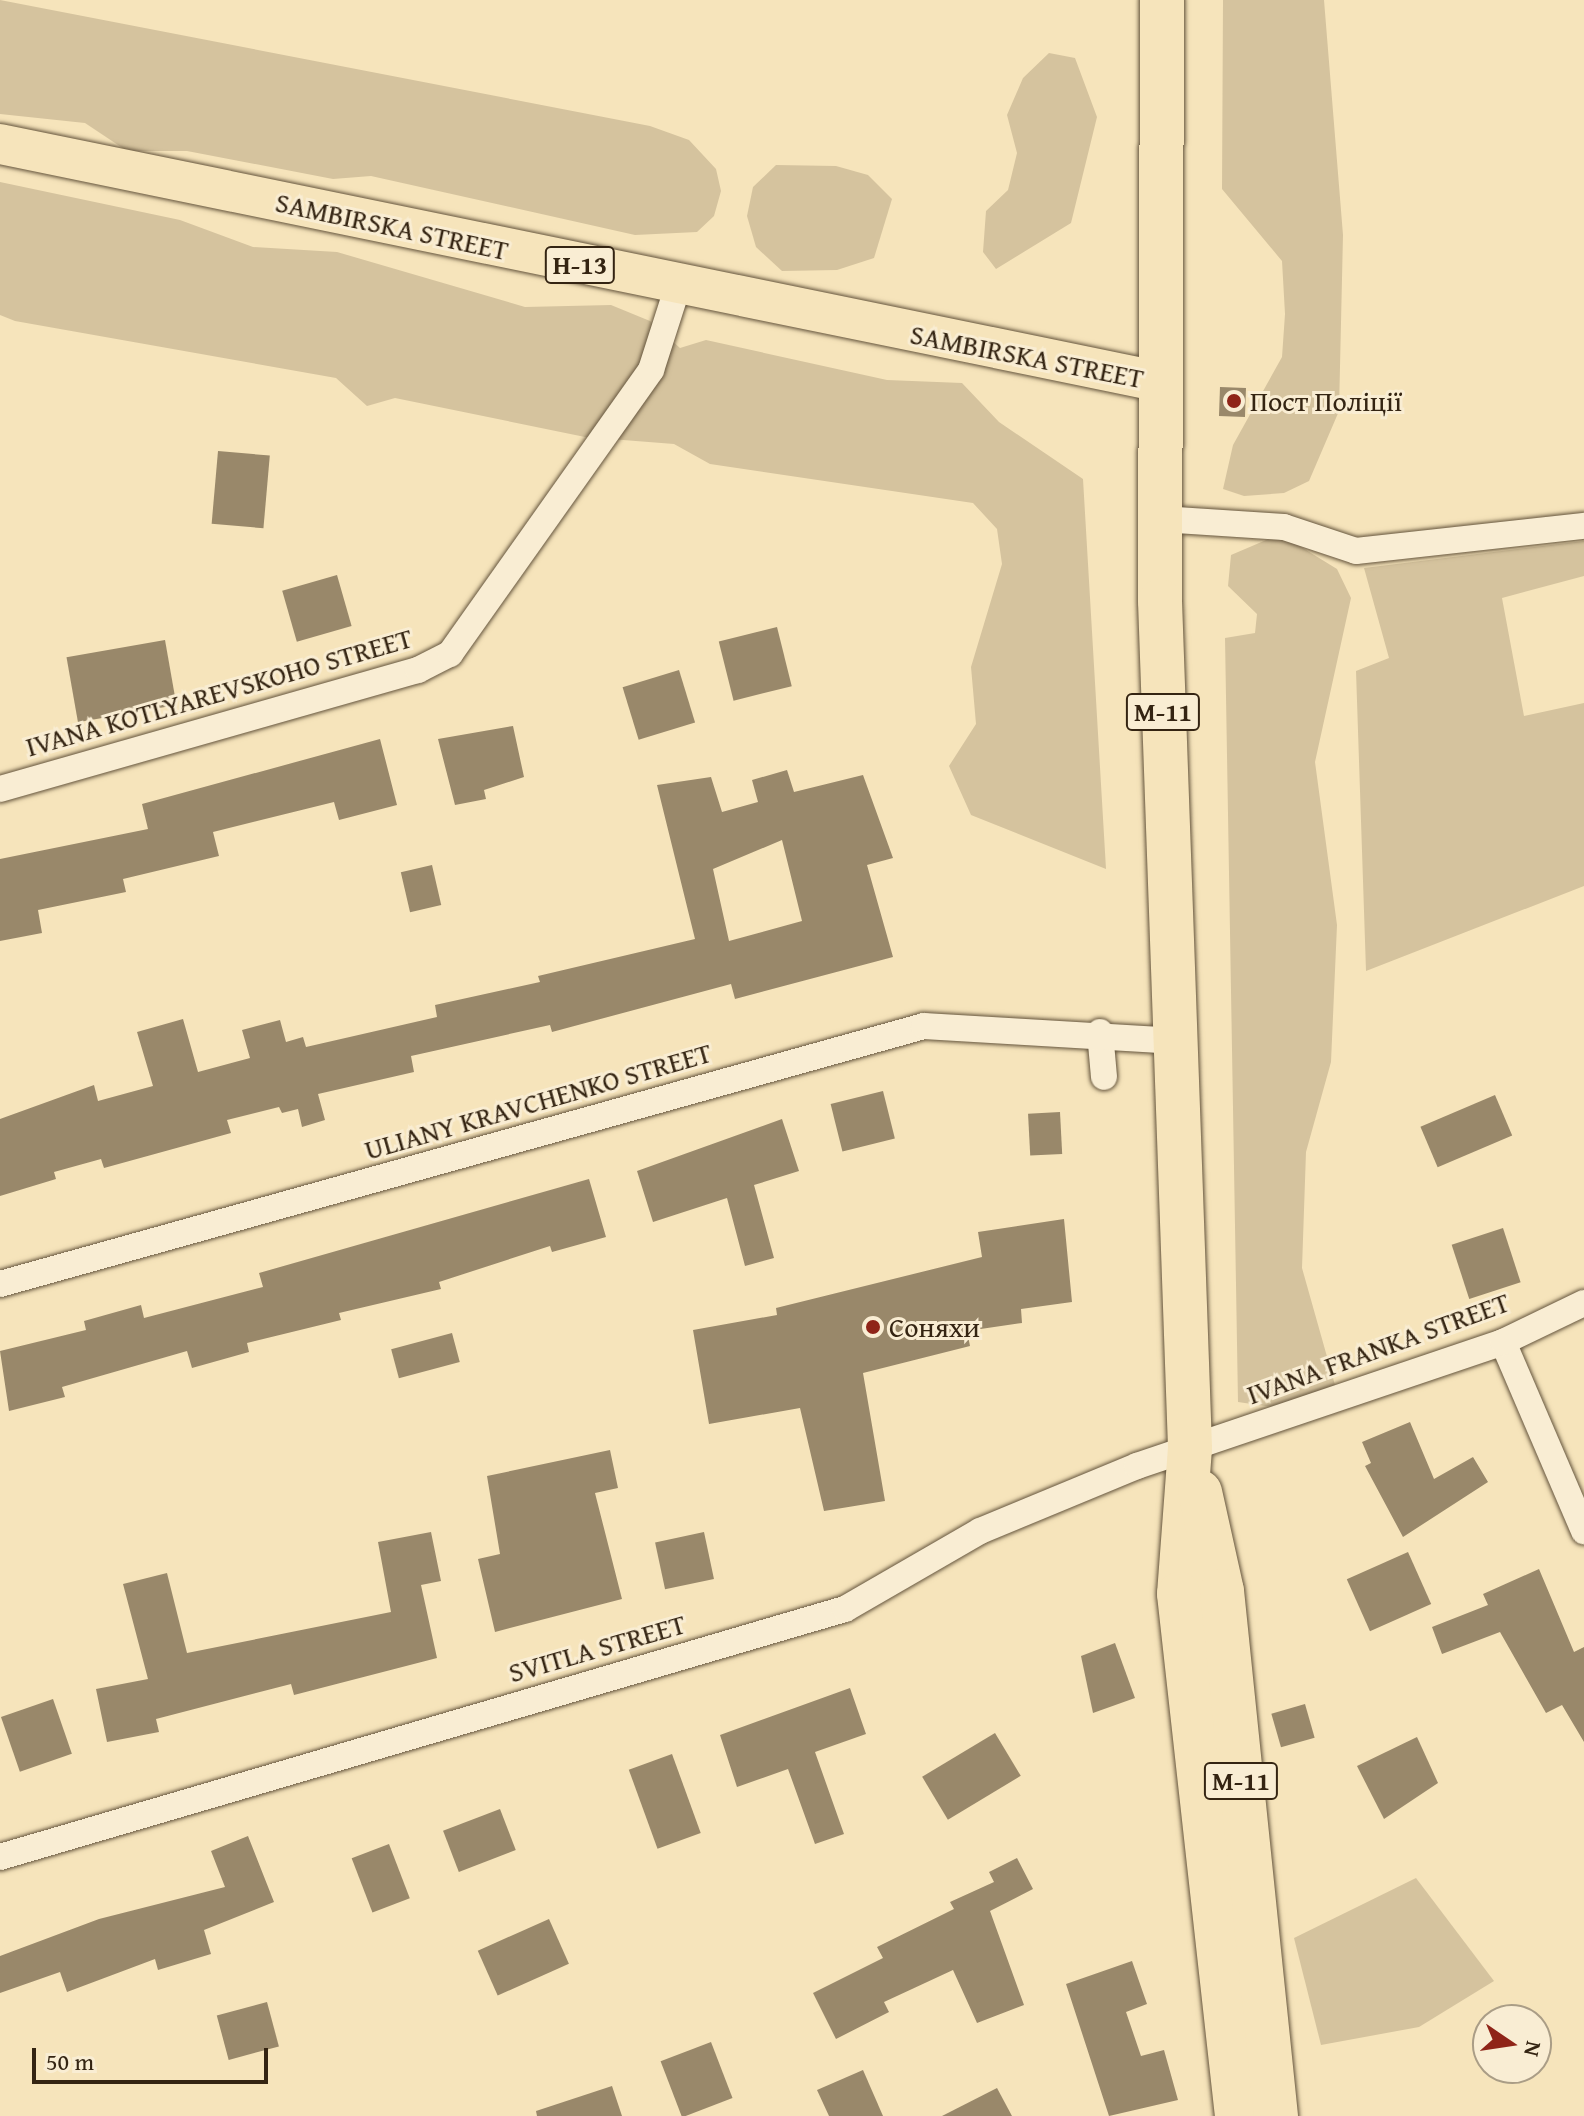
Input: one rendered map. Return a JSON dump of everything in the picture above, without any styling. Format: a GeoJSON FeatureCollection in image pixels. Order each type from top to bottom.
{"type":"FeatureCollection","features":[{"type":"Feature","properties":{"kind":"highway","name":"М-11"},"geometry":{"type":"LineString","coordinates":[[1162,0],[1161,519],[1173,1041],[1190,1448],[1179,1594],[1237,2116]]}},
{"type":"Feature","properties":{"kind":"highway","name":"М-11"},"geometry":{"type":"LineString","coordinates":[[1190,1448],[1222,1591],[1276,2116]]}},
{"type":"Feature","properties":{"kind":"main road","name":"SAMBIRSKA STREET"},"geometry":{"type":"LineString","coordinates":[[0,144],[678,286],[1162,382]]}},
{"type":"Feature","properties":{"kind":"street","name":"IVANA KOTLYAREVSKOHO STREET"},"geometry":{"type":"LineString","coordinates":[[0,789],[418,670],[450,654],[651,370],[678,286]]}},
{"type":"Feature","properties":{"kind":"street"},"geometry":{"type":"LineString","coordinates":[[1161,519],[1284,527],[1356,551],[1584,526]]}},
{"type":"Feature","properties":{"kind":"street","name":"ULIANY KRAVCHENKO STREET"},"geometry":{"type":"LineString","coordinates":[[0,1284],[924,1026],[1100,1032],[1173,1041]]}},
{"type":"Feature","properties":{"kind":"street"},"geometry":{"type":"LineString","coordinates":[[1100,1032],[1104,1077]]}},
{"type":"Feature","properties":{"kind":"street","name":"IVANA FRANKA STREET"},"geometry":{"type":"LineString","coordinates":[[1190,1448],[1503,1342],[1584,1303]]}},
{"type":"Feature","properties":{"kind":"street"},"geometry":{"type":"LineString","coordinates":[[1503,1342],[1584,1531]]}},
{"type":"Feature","properties":{"kind":"street","name":"SVITLA STREET"},"geometry":{"type":"LineString","coordinates":[[0,1857],[845,1609],[980,1531],[1190,1448]]}},
{"type":"Feature","properties":{"kind":"shaded area"},"geometry":{"type":"Polygon","coordinates":[[[0,0],[650,126],[689,140],[716,169],[721,191],[714,216],[697,232],[635,235],[371,176],[333,179],[187,151],[127,151],[85,123],[0,114],[0,0]]]}},
{"type":"Feature","properties":{"kind":"shaded area"},"geometry":{"type":"Polygon","coordinates":[[[1223,0],[1324,0],[1343,235],[1339,411],[1309,481],[1284,493],[1244,496],[1223,489],[1233,445],[1282,357],[1285,314],[1282,261],[1222,189],[1223,0]]]}},
{"type":"Feature","properties":{"kind":"shaded area"},"geometry":{"type":"Polygon","coordinates":[[[1049,53],[1075,58],[1097,117],[1071,223],[996,269],[983,252],[986,211],[1008,190],[1017,153],[1007,115],[1023,78],[1049,53]]]}},
{"type":"Feature","properties":{"kind":"shaded area"},"geometry":{"type":"Polygon","coordinates":[[[776,165],[836,166],[868,175],[892,199],[874,258],[837,270],[782,271],[756,247],[747,216],[753,187],[776,165]]]}},
{"type":"Feature","properties":{"kind":"shaded area"},"geometry":{"type":"Polygon","coordinates":[[[0,182],[180,220],[253,247],[337,252],[525,307],[611,305],[650,321],[680,348],[706,340],[887,380],[962,383],[999,422],[1083,479],[1106,869],[971,815],[949,766],[976,724],[971,667],[1002,564],[997,529],[973,503],[710,464],[674,444],[585,437],[395,398],[367,406],[336,378],[15,321],[0,315],[0,182]]]}},
{"type":"Feature","properties":{"kind":"shaded area"},"geometry":{"type":"Polygon","coordinates":[[[1280,534],[1337,569],[1351,598],[1315,762],[1337,925],[1331,1062],[1306,1152],[1302,1268],[1335,1385],[1312,1413],[1238,1402],[1225,638],[1255,633],[1257,614],[1228,586],[1231,555],[1280,534]]]}},
{"type":"Feature","properties":{"kind":"shaded area"},"geometry":{"type":"Polygon","coordinates":[[[1584,541],[1584,576],[1502,598],[1524,716],[1584,703],[1584,886],[1366,971],[1356,671],[1389,658],[1364,568],[1584,541]]]}},
{"type":"Feature","properties":{"kind":"shaded area"},"geometry":{"type":"Polygon","coordinates":[[[1416,1878],[1494,1981],[1419,2027],[1321,2045],[1294,1938],[1416,1878]]]}},
{"type":"Feature","properties":{"kind":"building"},"geometry":{"type":"Polygon","coordinates":[[[1220,387],[1246,388],[1245,417],[1219,416],[1220,387]]]}},
{"type":"Feature","properties":{"kind":"building"},"geometry":{"type":"Polygon","coordinates":[[[218,451],[270,456],[263,528],[212,524],[218,451]]]}},
{"type":"Feature","properties":{"kind":"building"},"geometry":{"type":"Polygon","coordinates":[[[337,575],[352,626],[297,642],[282,591],[337,575]]]}},
{"type":"Feature","properties":{"kind":"building"},"geometry":{"type":"Polygon","coordinates":[[[777,627],[792,686],[734,701],[719,642],[777,627]]]}},
{"type":"Feature","properties":{"kind":"building"},"geometry":{"type":"Polygon","coordinates":[[[165,640],[176,705],[78,722],[67,657],[165,640]]]}},
{"type":"Feature","properties":{"kind":"building"},"geometry":{"type":"Polygon","coordinates":[[[679,670],[695,723],[639,740],[623,687],[679,670]]]}},
{"type":"Feature","properties":{"kind":"building"},"geometry":{"type":"Polygon","coordinates":[[[513,726],[524,777],[484,790],[486,799],[455,805],[438,739],[513,726]]]}},
{"type":"Feature","properties":{"kind":"building"},"geometry":{"type":"Polygon","coordinates":[[[380,739],[397,805],[339,820],[334,802],[213,832],[219,856],[123,879],[126,892],[38,910],[42,933],[0,941],[0,859],[148,829],[142,804],[380,739]]]}},
{"type":"Feature","properties":{"kind":"building"},"geometry":{"type":"Polygon","coordinates":[[[787,770],[794,792],[863,775],[893,858],[867,865],[893,957],[735,999],[731,984],[552,1032],[550,1025],[411,1056],[414,1072],[318,1094],[325,1120],[302,1127],[298,1109],[282,1113],[279,1107],[227,1120],[231,1133],[104,1168],[101,1159],[54,1172],[56,1179],[0,1196],[0,1119],[94,1085],[98,1101],[153,1086],[137,1032],[183,1019],[198,1072],[250,1058],[242,1030],[280,1020],[286,1042],[303,1037],[306,1047],[437,1017],[435,1005],[540,982],[538,976],[695,939],[657,785],[711,777],[722,812],[758,802],[752,780],[787,770]],[[782,840],[713,869],[729,941],[802,921],[782,840]]]}},
{"type":"Feature","properties":{"kind":"building"},"geometry":{"type":"Polygon","coordinates":[[[432,865],[441,905],[410,912],[401,872],[432,865]]]}},
{"type":"Feature","properties":{"kind":"building"},"geometry":{"type":"Polygon","coordinates":[[[883,1091],[895,1139],[842,1152],[831,1104],[883,1091]]]}},
{"type":"Feature","properties":{"kind":"building"},"geometry":{"type":"Polygon","coordinates":[[[1495,1095],[1512,1136],[1438,1167],[1420,1127],[1495,1095]]]}},
{"type":"Feature","properties":{"kind":"building"},"geometry":{"type":"Polygon","coordinates":[[[1060,1112],[1062,1154],[1030,1156],[1028,1114],[1060,1112]]]}},
{"type":"Feature","properties":{"kind":"building"},"geometry":{"type":"Polygon","coordinates":[[[782,1119],[799,1171],[754,1185],[774,1258],[745,1266],[727,1198],[653,1222],[637,1171],[782,1119]]]}},
{"type":"Feature","properties":{"kind":"building"},"geometry":{"type":"Polygon","coordinates":[[[589,1179],[606,1237],[552,1252],[550,1246],[439,1282],[441,1289],[339,1313],[341,1320],[247,1343],[249,1352],[192,1368],[187,1351],[62,1387],[65,1397],[9,1411],[0,1351],[86,1330],[84,1321],[141,1305],[144,1318],[263,1287],[259,1273],[589,1179]]]}},
{"type":"Feature","properties":{"kind":"building"},"geometry":{"type":"Polygon","coordinates":[[[1064,1219],[1072,1302],[1021,1309],[1022,1323],[967,1331],[970,1346],[863,1373],[885,1501],[824,1511],[800,1408],[709,1424],[693,1330],[777,1315],[776,1308],[982,1257],[978,1232],[1064,1219]]]}},
{"type":"Feature","properties":{"kind":"building"},"geometry":{"type":"Polygon","coordinates":[[[1503,1228],[1521,1282],[1469,1299],[1452,1245],[1503,1228]]]}},
{"type":"Feature","properties":{"kind":"building"},"geometry":{"type":"Polygon","coordinates":[[[452,1333],[460,1362],[399,1378],[391,1349],[452,1333]]]}},
{"type":"Feature","properties":{"kind":"building"},"geometry":{"type":"Polygon","coordinates":[[[1410,1422],[1434,1479],[1473,1457],[1488,1482],[1403,1537],[1365,1466],[1371,1463],[1362,1442],[1410,1422]]]}},
{"type":"Feature","properties":{"kind":"building"},"geometry":{"type":"Polygon","coordinates":[[[610,1450],[618,1488],[595,1493],[622,1599],[495,1632],[478,1559],[500,1554],[487,1476],[610,1450]]]}},
{"type":"Feature","properties":{"kind":"building"},"geometry":{"type":"Polygon","coordinates":[[[431,1532],[441,1581],[421,1585],[437,1658],[294,1695],[291,1684],[156,1719],[159,1732],[107,1742],[96,1689],[148,1679],[123,1584],[167,1573],[187,1653],[391,1612],[378,1542],[431,1532]]]}},
{"type":"Feature","properties":{"kind":"building"},"geometry":{"type":"Polygon","coordinates":[[[704,1532],[714,1579],[665,1589],[655,1542],[704,1532]]]}},
{"type":"Feature","properties":{"kind":"building"},"geometry":{"type":"Polygon","coordinates":[[[1408,1552],[1431,1604],[1370,1631],[1347,1579],[1408,1552]]]}},
{"type":"Feature","properties":{"kind":"building"},"geometry":{"type":"Polygon","coordinates":[[[1539,1569],[1574,1652],[1584,1647],[1584,1742],[1562,1705],[1546,1713],[1500,1632],[1442,1654],[1432,1627],[1488,1605],[1483,1594],[1539,1569]]]}},
{"type":"Feature","properties":{"kind":"building"},"geometry":{"type":"Polygon","coordinates":[[[1115,1643],[1135,1698],[1093,1713],[1081,1656],[1115,1643]]]}},
{"type":"Feature","properties":{"kind":"building"},"geometry":{"type":"Polygon","coordinates":[[[850,1688],[866,1734],[815,1752],[844,1834],[815,1844],[788,1769],[737,1787],[720,1735],[850,1688]]]}},
{"type":"Feature","properties":{"kind":"building"},"geometry":{"type":"Polygon","coordinates":[[[53,1699],[72,1754],[20,1772],[1,1717],[53,1699]]]}},
{"type":"Feature","properties":{"kind":"building"},"geometry":{"type":"Polygon","coordinates":[[[1305,1704],[1315,1738],[1281,1747],[1271,1714],[1305,1704]]]}},
{"type":"Feature","properties":{"kind":"building"},"geometry":{"type":"Polygon","coordinates":[[[995,1733],[1021,1776],[948,1820],[922,1777],[995,1733]]]}},
{"type":"Feature","properties":{"kind":"building"},"geometry":{"type":"Polygon","coordinates":[[[1417,1737],[1438,1783],[1384,1819],[1357,1766],[1417,1737]]]}},
{"type":"Feature","properties":{"kind":"building"},"geometry":{"type":"Polygon","coordinates":[[[672,1754],[701,1833],[658,1849],[629,1770],[672,1754]]]}},
{"type":"Feature","properties":{"kind":"building"},"geometry":{"type":"Polygon","coordinates":[[[500,1809],[516,1850],[459,1872],[443,1831],[500,1809]]]}},
{"type":"Feature","properties":{"kind":"building"},"geometry":{"type":"Polygon","coordinates":[[[248,1836],[274,1902],[204,1930],[211,1954],[158,1970],[155,1959],[67,1992],[60,1972],[0,1993],[0,1956],[99,1919],[225,1887],[211,1851],[248,1836]]]}},
{"type":"Feature","properties":{"kind":"building"},"geometry":{"type":"Polygon","coordinates":[[[389,1844],[410,1898],[372,1912],[352,1858],[389,1844]]]}},
{"type":"Feature","properties":{"kind":"building"},"geometry":{"type":"Polygon","coordinates":[[[1017,1858],[1033,1889],[990,1911],[1024,2005],[977,2023],[953,1970],[884,2002],[889,2012],[836,2039],[813,1993],[883,1958],[877,1947],[954,1909],[950,1902],[994,1882],[989,1872],[1017,1858]]]}},
{"type":"Feature","properties":{"kind":"building"},"geometry":{"type":"Polygon","coordinates":[[[549,1919],[569,1964],[498,1995],[478,1951],[549,1919]]]}},
{"type":"Feature","properties":{"kind":"building"},"geometry":{"type":"Polygon","coordinates":[[[1132,1961],[1147,2004],[1126,2012],[1141,2056],[1164,2050],[1178,2100],[1109,2116],[1066,1984],[1132,1961]]]}},
{"type":"Feature","properties":{"kind":"building"},"geometry":{"type":"Polygon","coordinates":[[[267,2002],[279,2046],[229,2060],[217,2015],[267,2002]]]}},
{"type":"Feature","properties":{"kind":"building"},"geometry":{"type":"Polygon","coordinates":[[[711,2042],[733,2098],[682,2116],[661,2061],[711,2042]]]}},
{"type":"Feature","properties":{"kind":"building"},"geometry":{"type":"Polygon","coordinates":[[[863,2070],[883,2116],[829,2116],[817,2090],[863,2070]]]}},
{"type":"Feature","properties":{"kind":"building"},"geometry":{"type":"Polygon","coordinates":[[[612,2086],[622,2116],[537,2116],[536,2111],[612,2086]]]}},
{"type":"Feature","properties":{"kind":"building"},"geometry":{"type":"Polygon","coordinates":[[[997,2088],[1012,2116],[942,2116],[997,2088]]]}},
{"type":"Feature","properties":{"kind":"place","name":"Пост Поліції"},"geometry":{"type":"Point","coordinates":[1234,401]}},
{"type":"Feature","properties":{"kind":"place","name":"Соняхи"},"geometry":{"type":"Point","coordinates":[873,1327]}}]}
